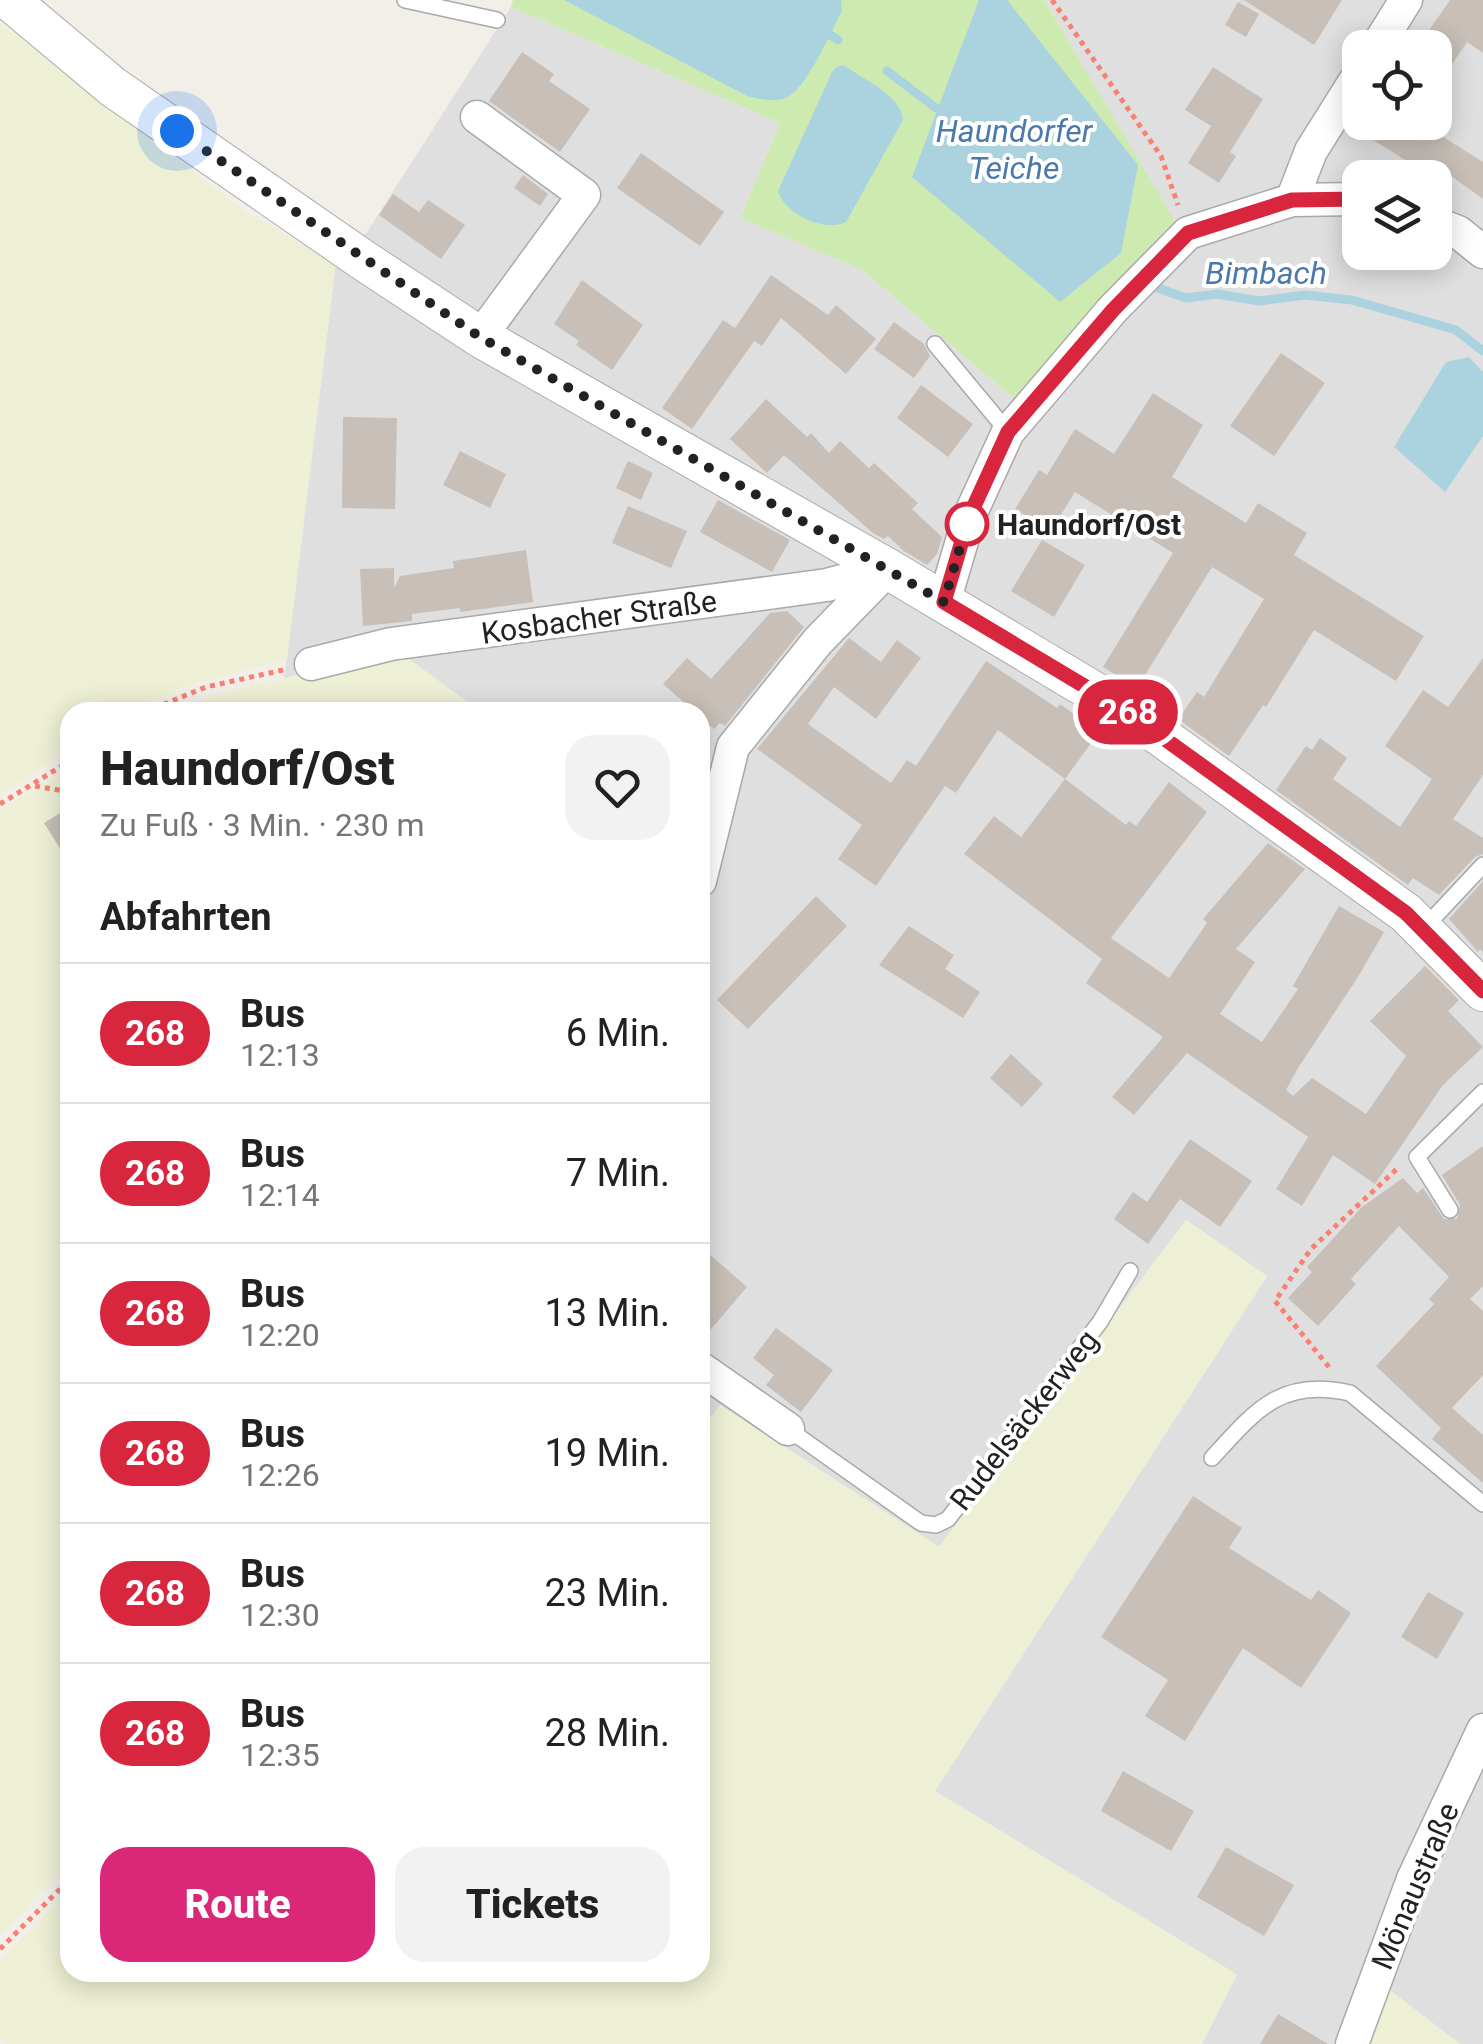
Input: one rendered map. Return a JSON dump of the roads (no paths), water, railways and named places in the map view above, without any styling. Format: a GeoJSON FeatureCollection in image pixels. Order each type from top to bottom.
{"type":"FeatureCollection","features":[{"type":"Feature","properties":{"kind":"street"},"geometry":{"type":"LineString","coordinates":[[8,0],[113,87],[480,337],[888,569],[1126,711],[1406,913],[1483,991]]}},
{"type":"Feature","properties":{"kind":"street"},"geometry":{"type":"LineString","coordinates":[[1387,30],[1406,0]]}},
{"type":"Feature","properties":{"kind":"street"},"geometry":{"type":"LineString","coordinates":[[1292,200],[1311,151],[1342,102]]}},
{"type":"Feature","properties":{"kind":"street"},"geometry":{"type":"LineString","coordinates":[[477,116],[584,194],[480,337]]}},
{"type":"Feature","properties":{"kind":"street"},"geometry":{"type":"LineString","coordinates":[[944,602],[969,517],[1008,432],[1113,310],[1188,233],[1292,200],[1342,199]]}},
{"type":"Feature","properties":{"kind":"street"},"geometry":{"type":"LineString","coordinates":[[1452,230],[1483,252]]}},
{"type":"Feature","properties":{"kind":"street"},"geometry":{"type":"LineString","coordinates":[[710,840],[733,747],[818,640],[888,569]]}},
{"type":"Feature","properties":{"kind":"street","name":"Kosbacher Straße"},"geometry":{"type":"LineString","coordinates":[[311,664],[391,644],[827,585],[888,569]]}},
{"type":"Feature","properties":{"kind":"street","name":"Rudelsäckerweg"},"geometry":{"type":"LineString","coordinates":[[710,1375],[788,1430]]}},
{"type":"Feature","properties":{"kind":"street","name":"Mönaustraße"},"geometry":{"type":"LineString","coordinates":[[1352,2044],[1413,1879],[1483,1730]]}},
{"type":"Feature","properties":{"kind":"lane"},"geometry":{"type":"LineString","coordinates":[[405,0],[497,20]]}},
{"type":"Feature","properties":{"kind":"lane"},"geometry":{"type":"LineString","coordinates":[[936,344],[1008,432]]}},
{"type":"Feature","properties":{"kind":"lane"},"geometry":{"type":"LineString","coordinates":[[1422,930],[1483,865]]}},
{"type":"Feature","properties":{"kind":"lane"},"geometry":{"type":"LineString","coordinates":[[1450,1210],[1417,1157],[1483,1092]]}},
{"type":"Feature","properties":{"kind":"lane","name":"Rudelsäckerweg"},"geometry":{"type":"LineString","coordinates":[[788,1430],[921,1523],[936,1525],[948,1518],[1076,1352],[1130,1271]]}},
{"type":"Feature","properties":{"kind":"lane"},"geometry":{"type":"LineString","coordinates":[[1212,1458],[1254,1411],[1287,1392],[1328,1388],[1350,1393],[1483,1504]]}},
{"type":"Feature","properties":{"kind":"water"},"geometry":{"type":"Polygon","coordinates":[[[564,0],[841,0],[842,11],[802,83],[786,98],[771,100],[747,96],[564,0]]]}},
{"type":"Feature","properties":{"kind":"water","name":"Haundorfer Teiche"},"geometry":{"type":"Polygon","coordinates":[[[979,0],[1007,0],[1138,165],[1121,253],[1060,302],[912,177],[979,0]]]}},
{"type":"Feature","properties":{"kind":"water","name":"Haundorfer Teiche"},"geometry":{"type":"Polygon","coordinates":[[[838,66],[845,66],[889,96],[903,120],[846,222],[827,225],[797,214],[778,191],[838,66]]]}},
{"type":"Feature","properties":{"kind":"water"},"geometry":{"type":"Polygon","coordinates":[[[1469,357],[1483,372],[1483,436],[1445,492],[1394,447],[1446,362],[1469,357]]]}},
{"type":"Feature","properties":{"kind":"waterway"},"geometry":{"type":"LineString","coordinates":[[829,34],[838,40]]}},
{"type":"Feature","properties":{"kind":"waterway"},"geometry":{"type":"LineString","coordinates":[[887,71],[936,108]]}},
{"type":"Feature","properties":{"kind":"waterway","name":"Bimbach"},"geometry":{"type":"LineString","coordinates":[[1158,288],[1186,298],[1218,294],[1259,301],[1305,295],[1352,300],[1456,330],[1483,351]]}},
{"type":"Feature","properties":{"kind":"place","name":"Haundorf/Ost"},"geometry":{"type":"Point","coordinates":[967,524]}}]}
